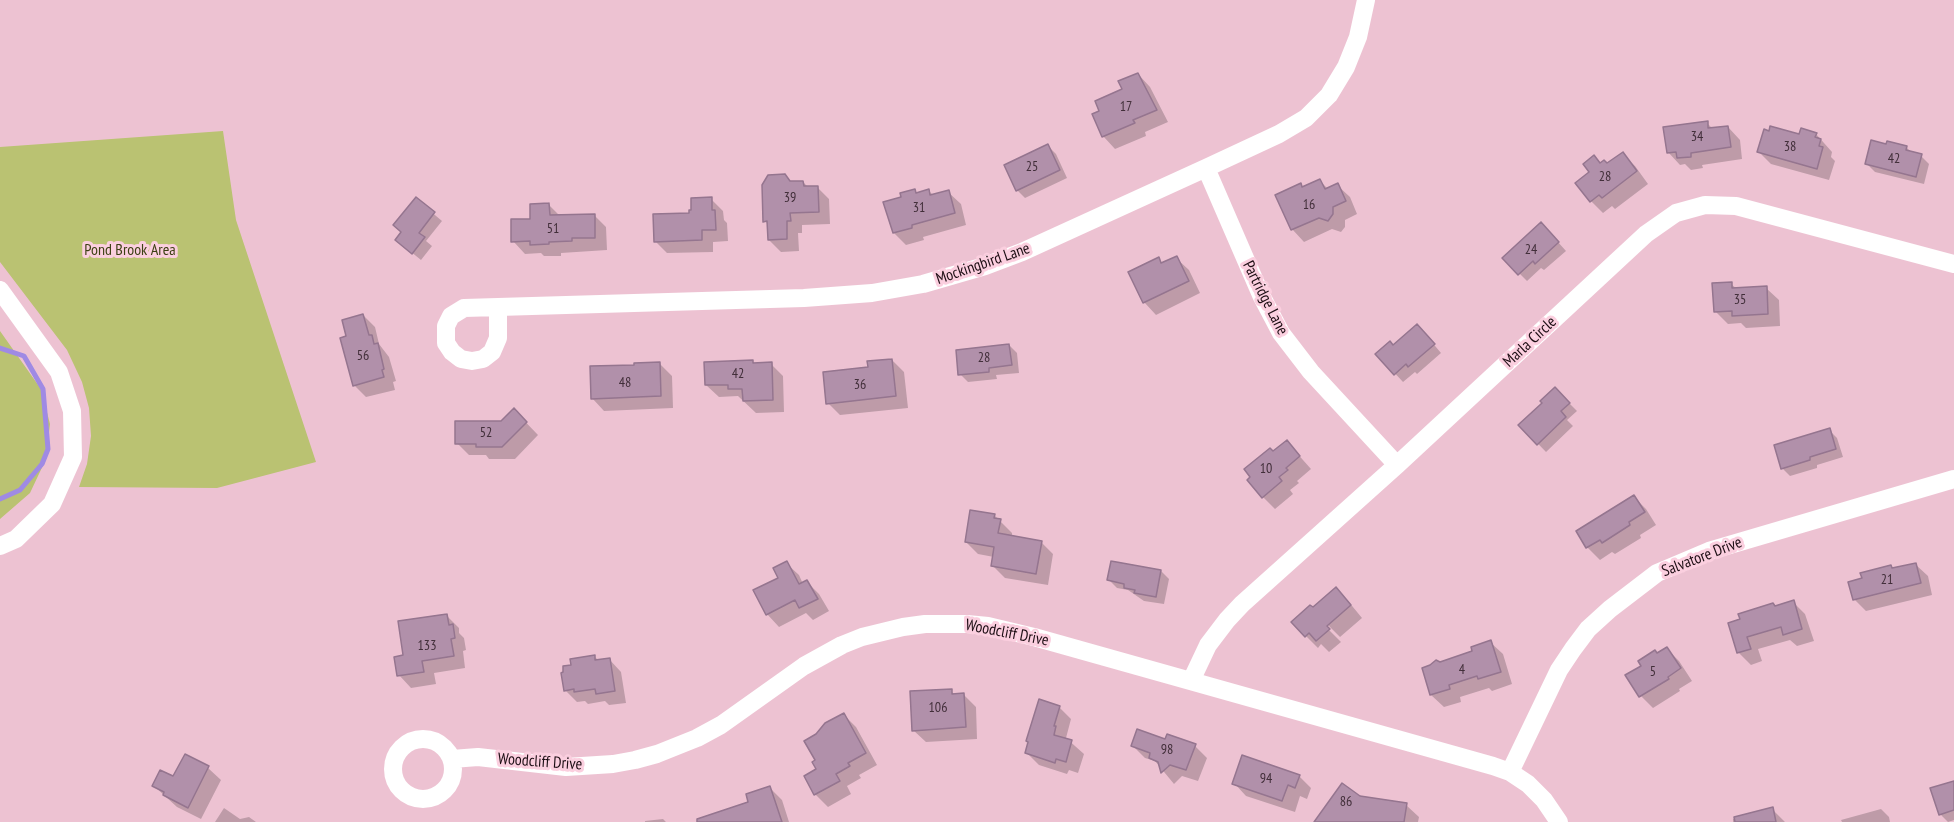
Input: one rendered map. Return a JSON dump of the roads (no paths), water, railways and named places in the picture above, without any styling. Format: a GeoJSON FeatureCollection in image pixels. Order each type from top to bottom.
{"type":"FeatureCollection","features":[{"type":"Feature","properties":{"kind":"street","name":"Mockingbird Lane"},"geometry":{"type":"LineString","coordinates":[[498,306],[824,297],[906,288],[965,273],[1004,259],[1293,126],[1318,107],[1329,95],[1346,67],[1358,37],[1366,0]]}},
{"type":"Feature","properties":{"kind":"street","name":"Partridge Lane"},"geometry":{"type":"LineString","coordinates":[[1206,168],[1261,295],[1281,333],[1311,372],[1397,465]]}},
{"type":"Feature","properties":{"kind":"street","name":"Marla Circle"},"geometry":{"type":"LineString","coordinates":[[1191,681],[1208,645],[1227,620],[1660,222],[1691,208],[1720,204],[1736,206],[1954,264]]}},
{"type":"Feature","properties":{"kind":"street"},"geometry":{"type":"LineString","coordinates":[[0,290],[59,372],[72,411],[73,457],[52,504],[16,539],[0,546]]}},
{"type":"Feature","properties":{"kind":"street","name":"Salvatore Drive"},"geometry":{"type":"LineString","coordinates":[[1510,772],[1559,670],[1573,649],[1588,629],[1610,609],[1657,573],[1709,551],[1954,479]]}},
{"type":"Feature","properties":{"kind":"street","name":"Woodcliff Drive"},"geometry":{"type":"LineString","coordinates":[[452,759],[478,757],[566,767],[614,764],[657,754],[697,738],[721,725],[804,666],[842,645],[884,631],[925,624],[967,624],[1011,631],[1510,772],[1528,784],[1544,800],[1559,822]]}},
{"type":"Feature","properties":{"kind":"waterway"},"geometry":{"type":"LineString","coordinates":[[0,348],[24,356],[43,389],[48,449],[42,464],[20,490],[0,499]]}},
{"type":"Feature","properties":{"kind":"park label","name":"Pond Brook Area"},"geometry":{"type":"Point","coordinates":[130,250]}}]}
